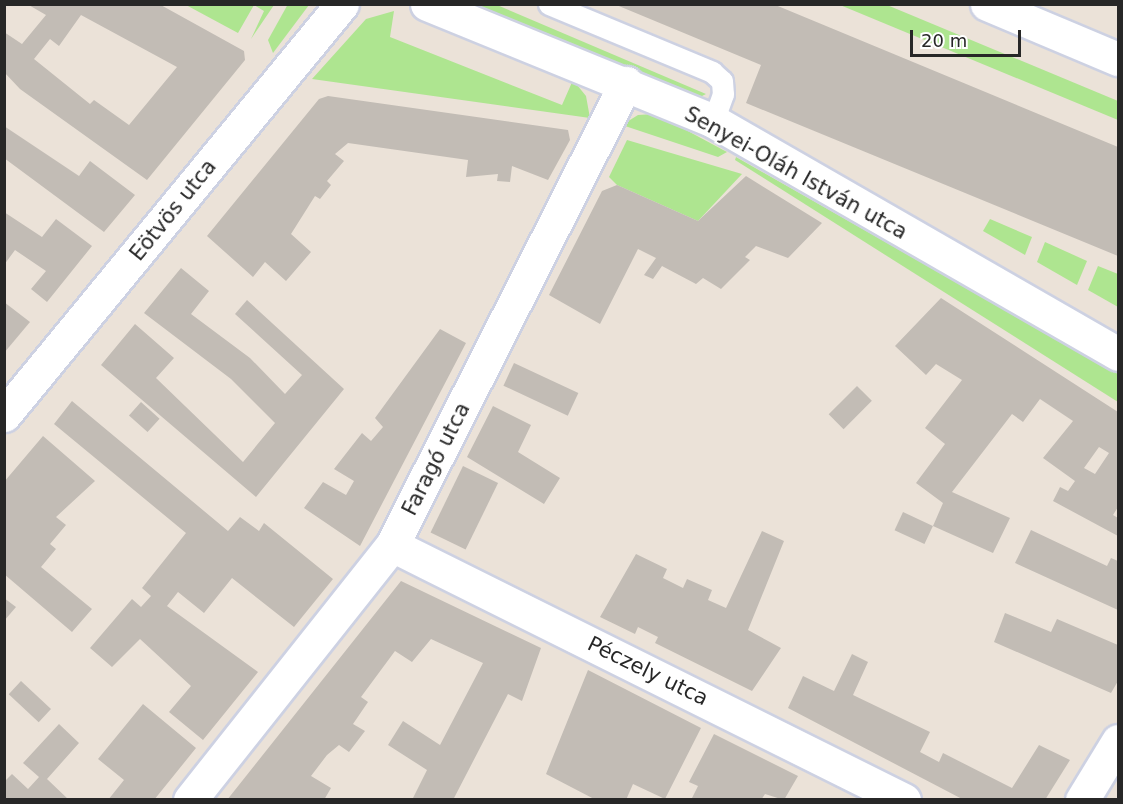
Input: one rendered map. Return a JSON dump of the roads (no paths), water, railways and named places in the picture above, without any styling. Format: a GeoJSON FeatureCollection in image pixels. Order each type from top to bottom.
{"type":"FeatureCollection","features":[{"type":"Feature","properties":{"kind":"street","name":"Eötvös utca"},"geometry":{"type":"LineString","coordinates":[[4,416],[342,4]]}},
{"type":"Feature","properties":{"kind":"street","name":"Senyei-Oláh István utca"},"geometry":{"type":"LineString","coordinates":[[427,4],[626,83],[712,121],[1119,354]]}},
{"type":"Feature","properties":{"kind":"street"},"geometry":{"type":"LineString","coordinates":[[987,4],[1119,59]]}},
{"type":"Feature","properties":{"kind":"street","name":"Faragó utca"},"geometry":{"type":"LineString","coordinates":[[190,800],[392,545],[626,83]]}},
{"type":"Feature","properties":{"kind":"street","name":"Péczely utca"},"geometry":{"type":"LineString","coordinates":[[392,545],[904,800]]}},
{"type":"Feature","properties":{"kind":"street"},"geometry":{"type":"LineString","coordinates":[[1082,800],[1119,741]]}},
{"type":"Feature","properties":{"kind":"lane"},"geometry":{"type":"LineString","coordinates":[[549,4],[712,72],[722,81],[723,94],[712,121]]}}]}
